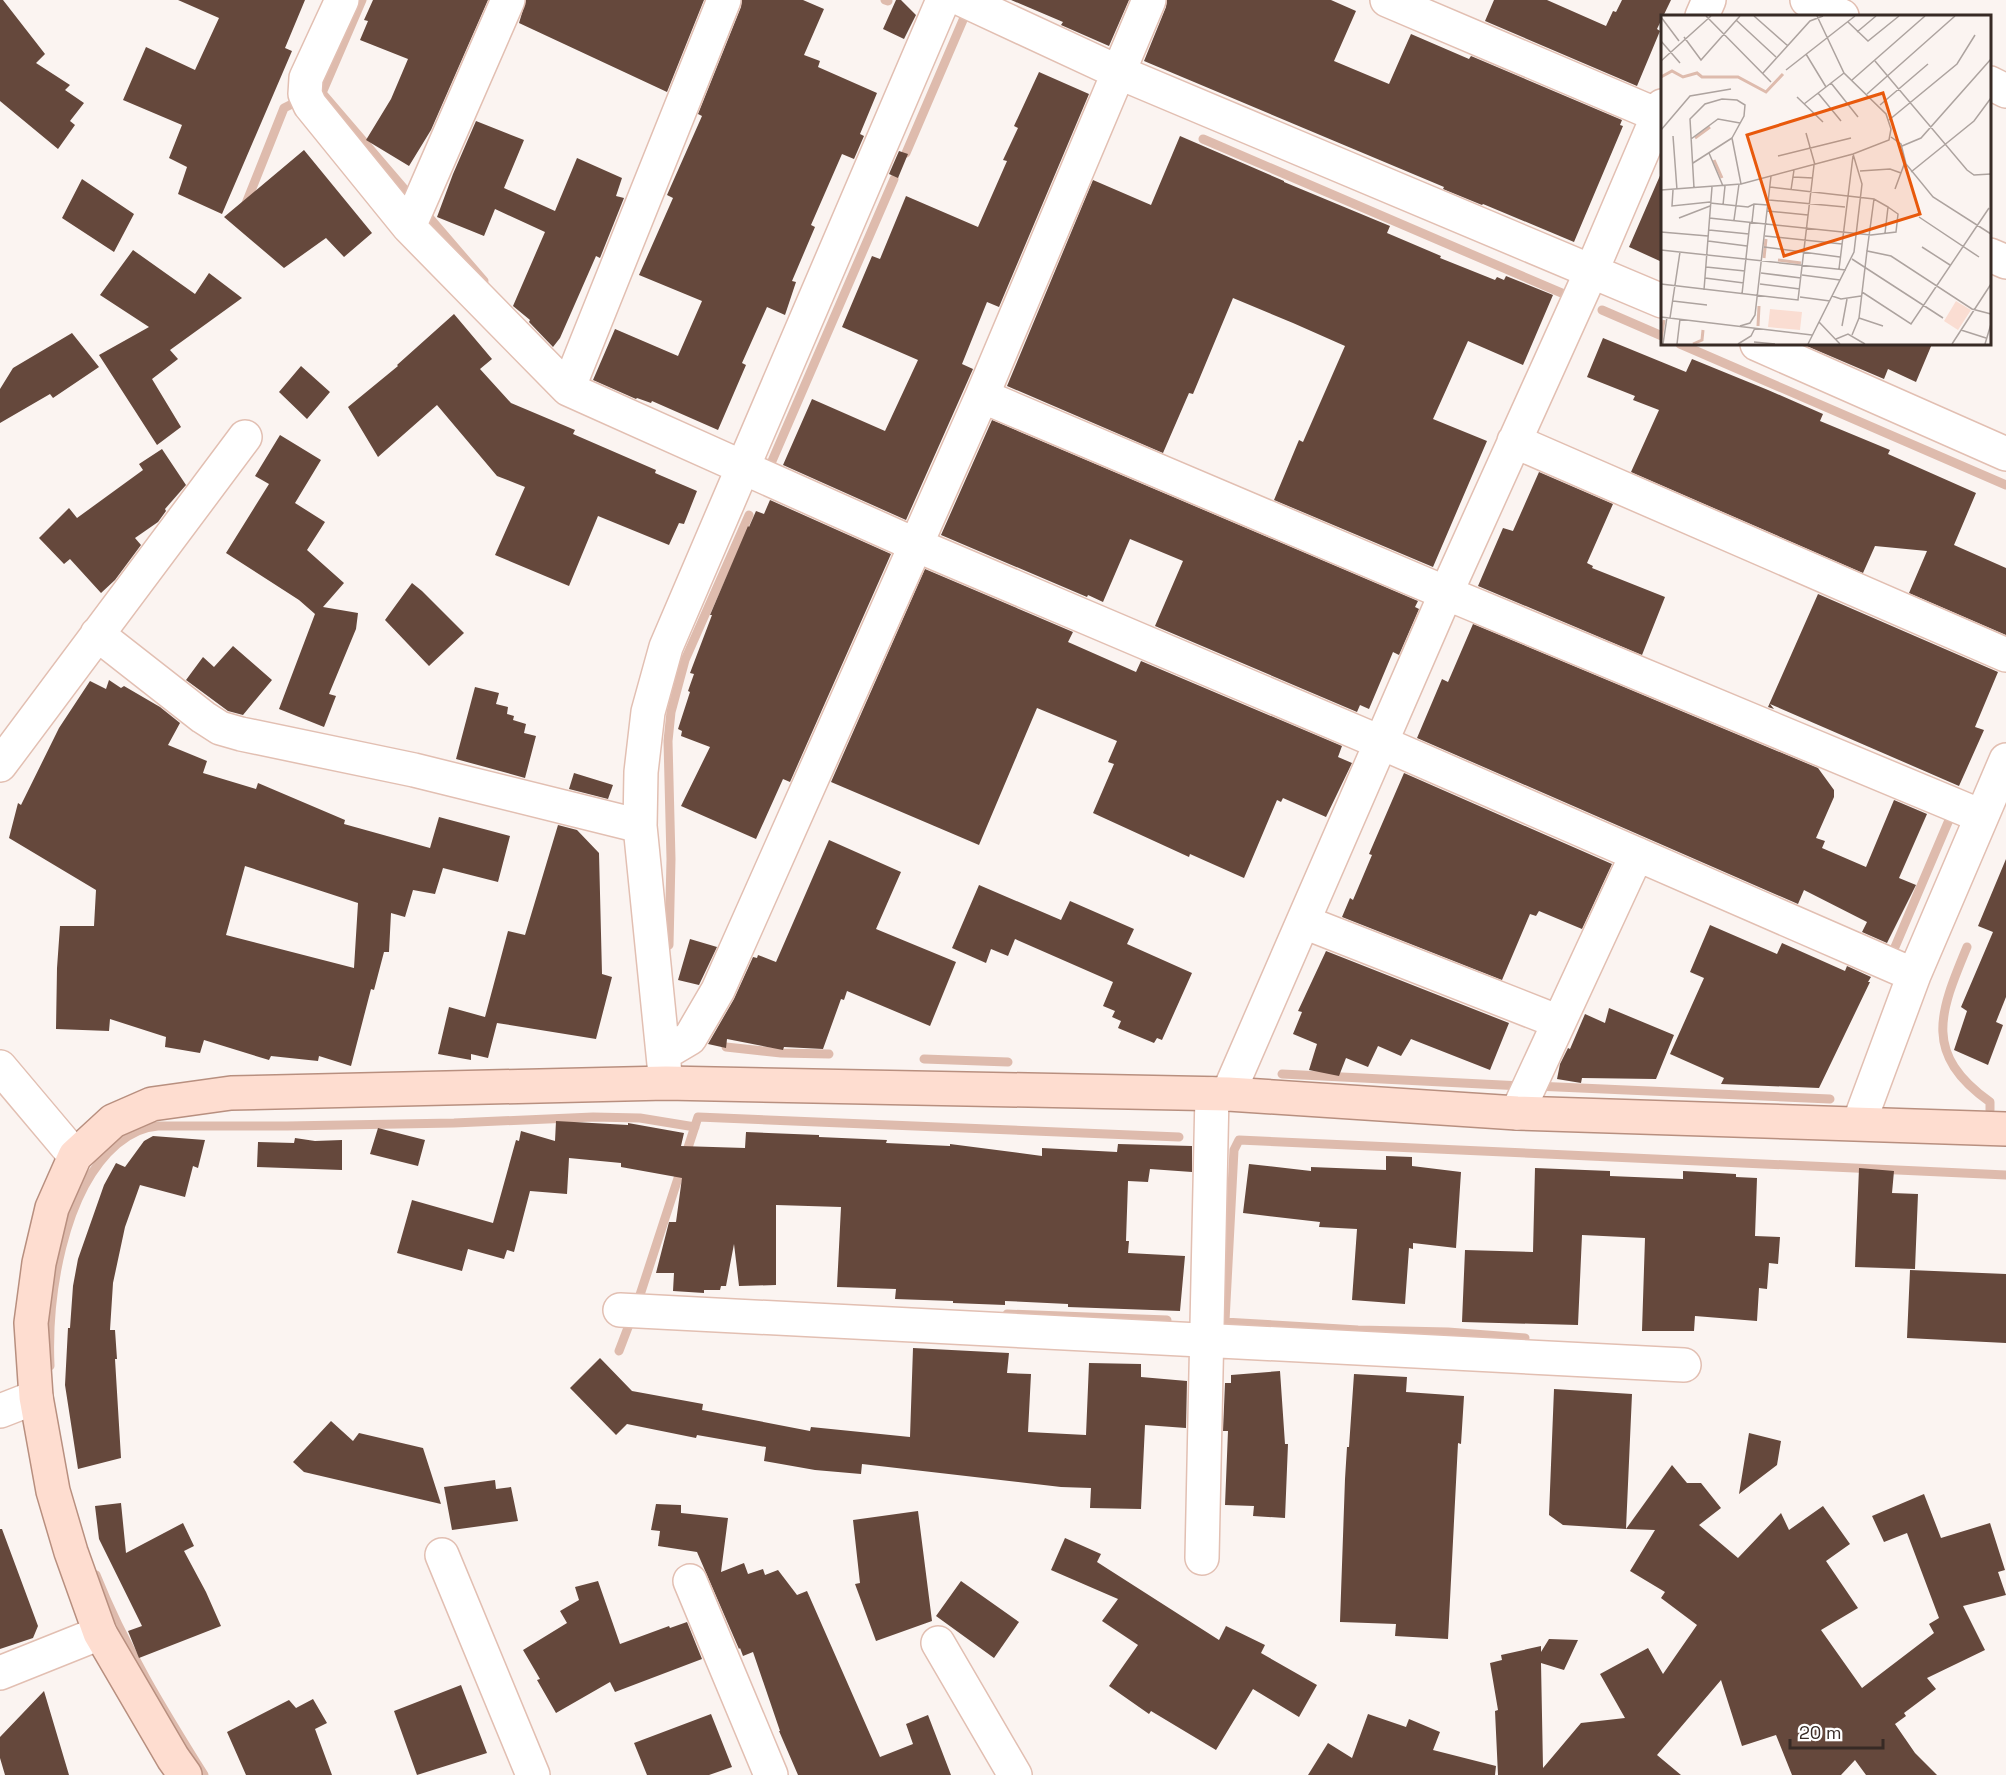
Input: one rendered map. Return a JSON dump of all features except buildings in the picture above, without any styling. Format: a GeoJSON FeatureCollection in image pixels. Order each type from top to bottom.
{"type":"FeatureCollection","features":[{"type":"Feature","properties":{"kind":"main road"},"geometry":{"type":"LineString","coordinates":[[185,1775],[100,1633],[71,1552],[53,1491],[36,1397],[32,1323],[39,1263],[52,1208],[75,1156],[113,1121],[152,1104],[231,1093],[664,1069],[1220,1094],[1517,1113],[2006,1129]]}},
{"type":"Feature","properties":{"kind":"street"},"geometry":{"type":"LineString","coordinates":[[342,0],[306,78],[305,94],[310,105],[409,228],[568,389],[916,545],[1382,743],[1914,975]]}},
{"type":"Feature","properties":{"kind":"street"},"geometry":{"type":"LineString","coordinates":[[409,228],[508,0]]}},
{"type":"Feature","properties":{"kind":"street"},"geometry":{"type":"LineString","coordinates":[[568,389],[724,0]]}},
{"type":"Feature","properties":{"kind":"street"},"geometry":{"type":"LineString","coordinates":[[664,1069],[640,826],[641,772],[648,712],[663,657],[742,466],[943,0]]}},
{"type":"Feature","properties":{"kind":"street"},"geometry":{"type":"LineString","coordinates":[[963,0],[1118,72],[1592,270],[1661,302]]}},
{"type":"Feature","properties":{"kind":"street"},"geometry":{"type":"LineString","coordinates":[[664,1069],[690,1038],[718,990],[982,396],[1149,0]]}},
{"type":"Feature","properties":{"kind":"street"},"geometry":{"type":"LineString","coordinates":[[1202,1558],[1206,1341],[1220,1094],[1304,922],[1446,593],[1661,113],[1424,7],[1387,0]]}},
{"type":"Feature","properties":{"kind":"street"},"geometry":{"type":"LineString","coordinates":[[1702,15],[1709,0]]}},
{"type":"Feature","properties":{"kind":"street"},"geometry":{"type":"LineString","coordinates":[[1807,0],[1840,15]]}},
{"type":"Feature","properties":{"kind":"street"},"geometry":{"type":"LineString","coordinates":[[1991,84],[2006,91]]}},
{"type":"Feature","properties":{"kind":"street"},"geometry":{"type":"LineString","coordinates":[[1991,256],[2006,262]]}},
{"type":"Feature","properties":{"kind":"street"},"geometry":{"type":"LineString","coordinates":[[1759,345],[2006,454]]}},
{"type":"Feature","properties":{"kind":"street"},"geometry":{"type":"LineString","coordinates":[[982,396],[1981,816]]}},
{"type":"Feature","properties":{"kind":"street"},"geometry":{"type":"LineString","coordinates":[[0,765],[245,437]]}},
{"type":"Feature","properties":{"kind":"street"},"geometry":{"type":"LineString","coordinates":[[1514,441],[2006,655]]}},
{"type":"Feature","properties":{"kind":"street"},"geometry":{"type":"LineString","coordinates":[[98,634],[220,728],[262,739],[414,770],[640,826]]}},
{"type":"Feature","properties":{"kind":"street"},"geometry":{"type":"LineString","coordinates":[[1859,1123],[1914,975],[2006,760]]}},
{"type":"Feature","properties":{"kind":"street"},"geometry":{"type":"LineString","coordinates":[[1517,1113],[1637,854]]}},
{"type":"Feature","properties":{"kind":"street"},"geometry":{"type":"LineString","coordinates":[[1304,922],[1559,1022]]}},
{"type":"Feature","properties":{"kind":"street"},"geometry":{"type":"LineString","coordinates":[[0,1067],[75,1156]]}},
{"type":"Feature","properties":{"kind":"street"},"geometry":{"type":"LineString","coordinates":[[620,1310],[1684,1365]]}},
{"type":"Feature","properties":{"kind":"street"},"geometry":{"type":"LineString","coordinates":[[0,1411],[36,1397]]}},
{"type":"Feature","properties":{"kind":"street"},"geometry":{"type":"LineString","coordinates":[[442,1555],[533,1775]]}},
{"type":"Feature","properties":{"kind":"street"},"geometry":{"type":"LineString","coordinates":[[690,1581],[771,1775]]}},
{"type":"Feature","properties":{"kind":"street"},"geometry":{"type":"LineString","coordinates":[[0,1673],[100,1633]]}},
{"type":"Feature","properties":{"kind":"street"},"geometry":{"type":"LineString","coordinates":[[938,1642],[1015,1775]]}},
{"type":"Feature","properties":{"kind":"waterway"},"geometry":{"type":"LineString","coordinates":[[362,0],[322,93],[412,198]]}},
{"type":"Feature","properties":{"kind":"waterway"},"geometry":{"type":"LineString","coordinates":[[906,153],[963,20]]}},
{"type":"Feature","properties":{"kind":"waterway"},"geometry":{"type":"LineString","coordinates":[[245,206],[284,108],[292,104]]}},
{"type":"Feature","properties":{"kind":"waterway"},"geometry":{"type":"LineString","coordinates":[[1203,139],[1564,294]]}},
{"type":"Feature","properties":{"kind":"waterway"},"geometry":{"type":"LineString","coordinates":[[769,468],[894,179]]}},
{"type":"Feature","properties":{"kind":"waterway"},"geometry":{"type":"LineString","coordinates":[[428,216],[484,281]]}},
{"type":"Feature","properties":{"kind":"waterway"},"geometry":{"type":"LineString","coordinates":[[1602,310],[1661,336]]}},
{"type":"Feature","properties":{"kind":"waterway"},"geometry":{"type":"LineString","coordinates":[[1682,345],[2006,485]]}},
{"type":"Feature","properties":{"kind":"waterway"},"geometry":{"type":"LineString","coordinates":[[669,945],[671,859],[668,741],[671,712],[685,660],[749,515]]}},
{"type":"Feature","properties":{"kind":"waterway"},"geometry":{"type":"LineString","coordinates":[[1887,952],[1892,954],[1949,820]]}},
{"type":"Feature","properties":{"kind":"waterway"},"geometry":{"type":"LineString","coordinates":[[1967,947],[1949,993],[1944,1013],[1943,1032],[1946,1050],[1954,1067],[1990,1102],[1990,1110]]}},
{"type":"Feature","properties":{"kind":"waterway"},"geometry":{"type":"LineString","coordinates":[[726,1047],[781,1053],[829,1054]]}},
{"type":"Feature","properties":{"kind":"waterway"},"geometry":{"type":"LineString","coordinates":[[924,1059],[1008,1062]]}},
{"type":"Feature","properties":{"kind":"waterway"},"geometry":{"type":"LineString","coordinates":[[1282,1074],[1522,1086]]}},
{"type":"Feature","properties":{"kind":"waterway"},"geometry":{"type":"LineString","coordinates":[[1535,1086],[1830,1099]]}},
{"type":"Feature","properties":{"kind":"waterway"},"geometry":{"type":"LineString","coordinates":[[50,1366],[51,1309],[55,1278],[71,1217],[83,1189],[98,1164],[117,1144],[141,1129],[158,1126],[454,1123],[593,1117],[640,1118],[695,1127]]}},
{"type":"Feature","properties":{"kind":"waterway"},"geometry":{"type":"LineString","coordinates":[[637,1304],[698,1117],[1179,1137]]}},
{"type":"Feature","properties":{"kind":"waterway"},"geometry":{"type":"LineString","coordinates":[[1225,1321],[1234,1150],[1239,1140],[2006,1175]]}},
{"type":"Feature","properties":{"kind":"waterway"},"geometry":{"type":"LineString","coordinates":[[1007,1314],[1167,1320]]}},
{"type":"Feature","properties":{"kind":"waterway"},"geometry":{"type":"LineString","coordinates":[[619,1351],[632,1317]]}},
{"type":"Feature","properties":{"kind":"waterway"},"geometry":{"type":"LineString","coordinates":[[1224,1322],[1358,1330],[1448,1332],[1525,1338]]}},
{"type":"Feature","properties":{"kind":"waterway"},"geometry":{"type":"LineString","coordinates":[[96,1575],[132,1653],[204,1775]]}}]}
